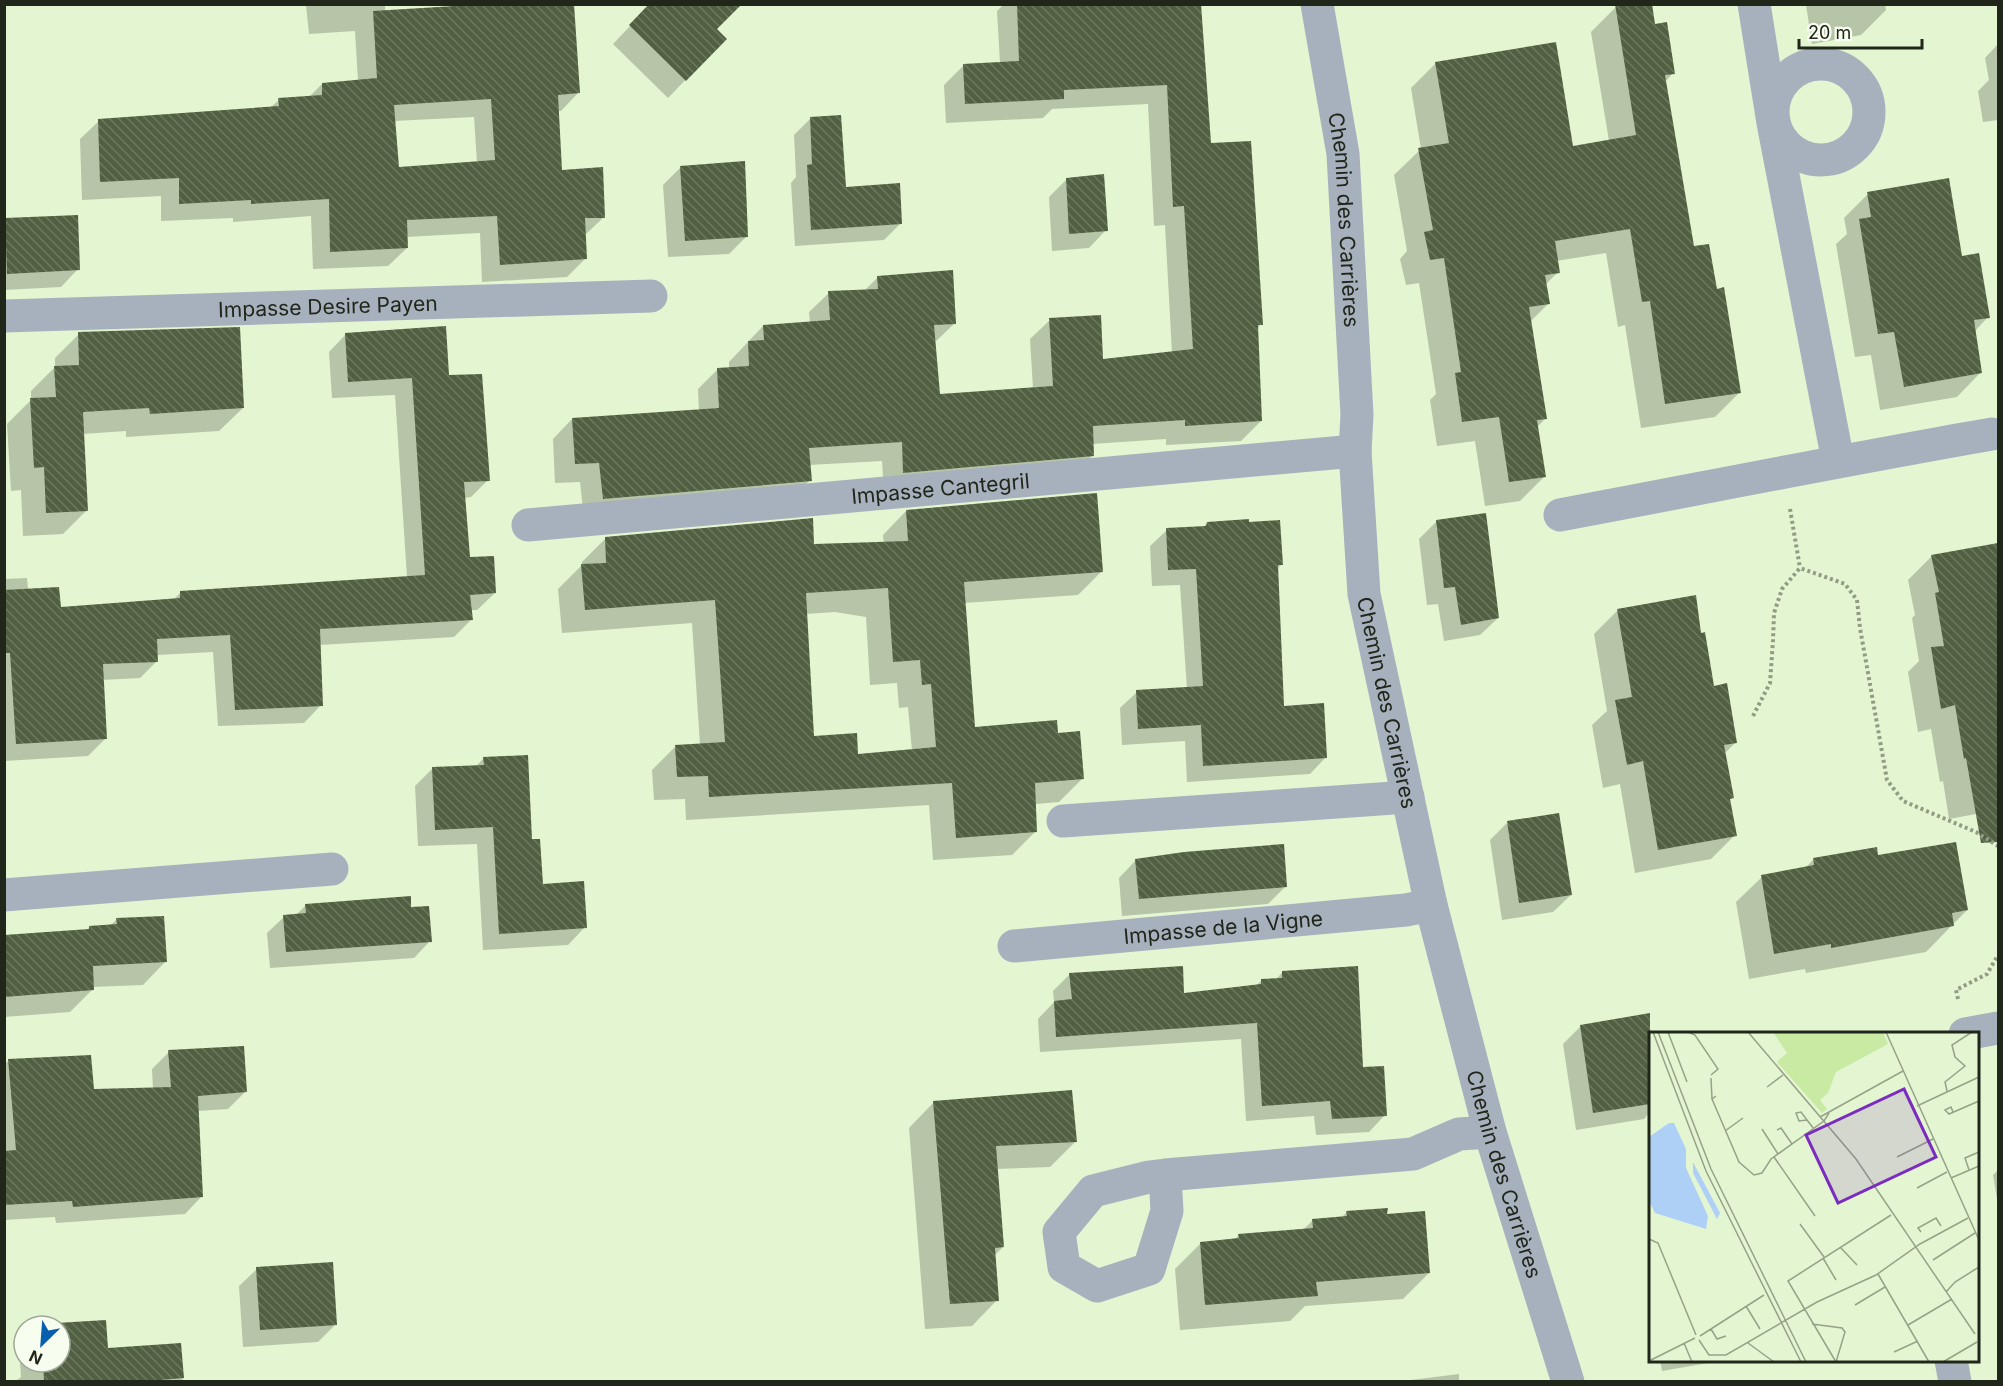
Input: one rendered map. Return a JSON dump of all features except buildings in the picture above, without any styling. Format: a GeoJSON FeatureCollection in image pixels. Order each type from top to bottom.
{"type":"FeatureCollection","features":[{"type":"Feature","properties":{"kind":"street","name":"Chemin des Carrières"},"geometry":{"type":"LineString","coordinates":[[1317,4],[1343,154],[1357,415],[1355,451],[1364,594],[1431,905],[1490,1132],[1568,1382]]}},
{"type":"Feature","properties":{"kind":"street"},"geometry":{"type":"LineString","coordinates":[[1754,4],[1773,123],[1838,461]]}},
{"type":"Feature","properties":{"kind":"street","name":"Impasse Desire Payen"},"geometry":{"type":"LineString","coordinates":[[4,316],[651,296]]}},
{"type":"Feature","properties":{"kind":"street"},"geometry":{"type":"LineString","coordinates":[[1560,515],[1838,461],[1992,434]]}},
{"type":"Feature","properties":{"kind":"street","name":"Impasse Cantegril"},"geometry":{"type":"LineString","coordinates":[[528,525],[1355,451]]}},
{"type":"Feature","properties":{"kind":"street"},"geometry":{"type":"LineString","coordinates":[[1063,821],[1408,797]]}},
{"type":"Feature","properties":{"kind":"street"},"geometry":{"type":"LineString","coordinates":[[4,895],[332,869]]}},
{"type":"Feature","properties":{"kind":"street","name":"Impasse de la Vigne"},"geometry":{"type":"LineString","coordinates":[[1014,946],[1406,910],[1431,905]]}},
{"type":"Feature","properties":{"kind":"street"},"geometry":{"type":"LineString","coordinates":[[1976,1032],[1998,1028]]}},
{"type":"Feature","properties":{"kind":"street"},"geometry":{"type":"LineString","coordinates":[[1165,1175],[1413,1154],[1459,1134],[1490,1132]]}},
{"type":"Feature","properties":{"kind":"street"},"geometry":{"type":"LineString","coordinates":[[1951,1362],[1955,1382]]}},
{"type":"Feature","properties":{"kind":"path"},"geometry":{"type":"LineString","coordinates":[[1784,473],[1800,568]]}},
{"type":"Feature","properties":{"kind":"path"},"geometry":{"type":"LineString","coordinates":[[1753,716],[1770,683],[1774,613],[1782,589],[1800,568]]}},
{"type":"Feature","properties":{"kind":"path"},"geometry":{"type":"LineString","coordinates":[[1800,568],[1845,584],[1857,600],[1887,780],[1903,801],[1977,832],[1998,846]]}},
{"type":"Feature","properties":{"kind":"path"},"geometry":{"type":"LineString","coordinates":[[1958,1001],[1956,990],[1986,974],[1998,955]]}}]}
